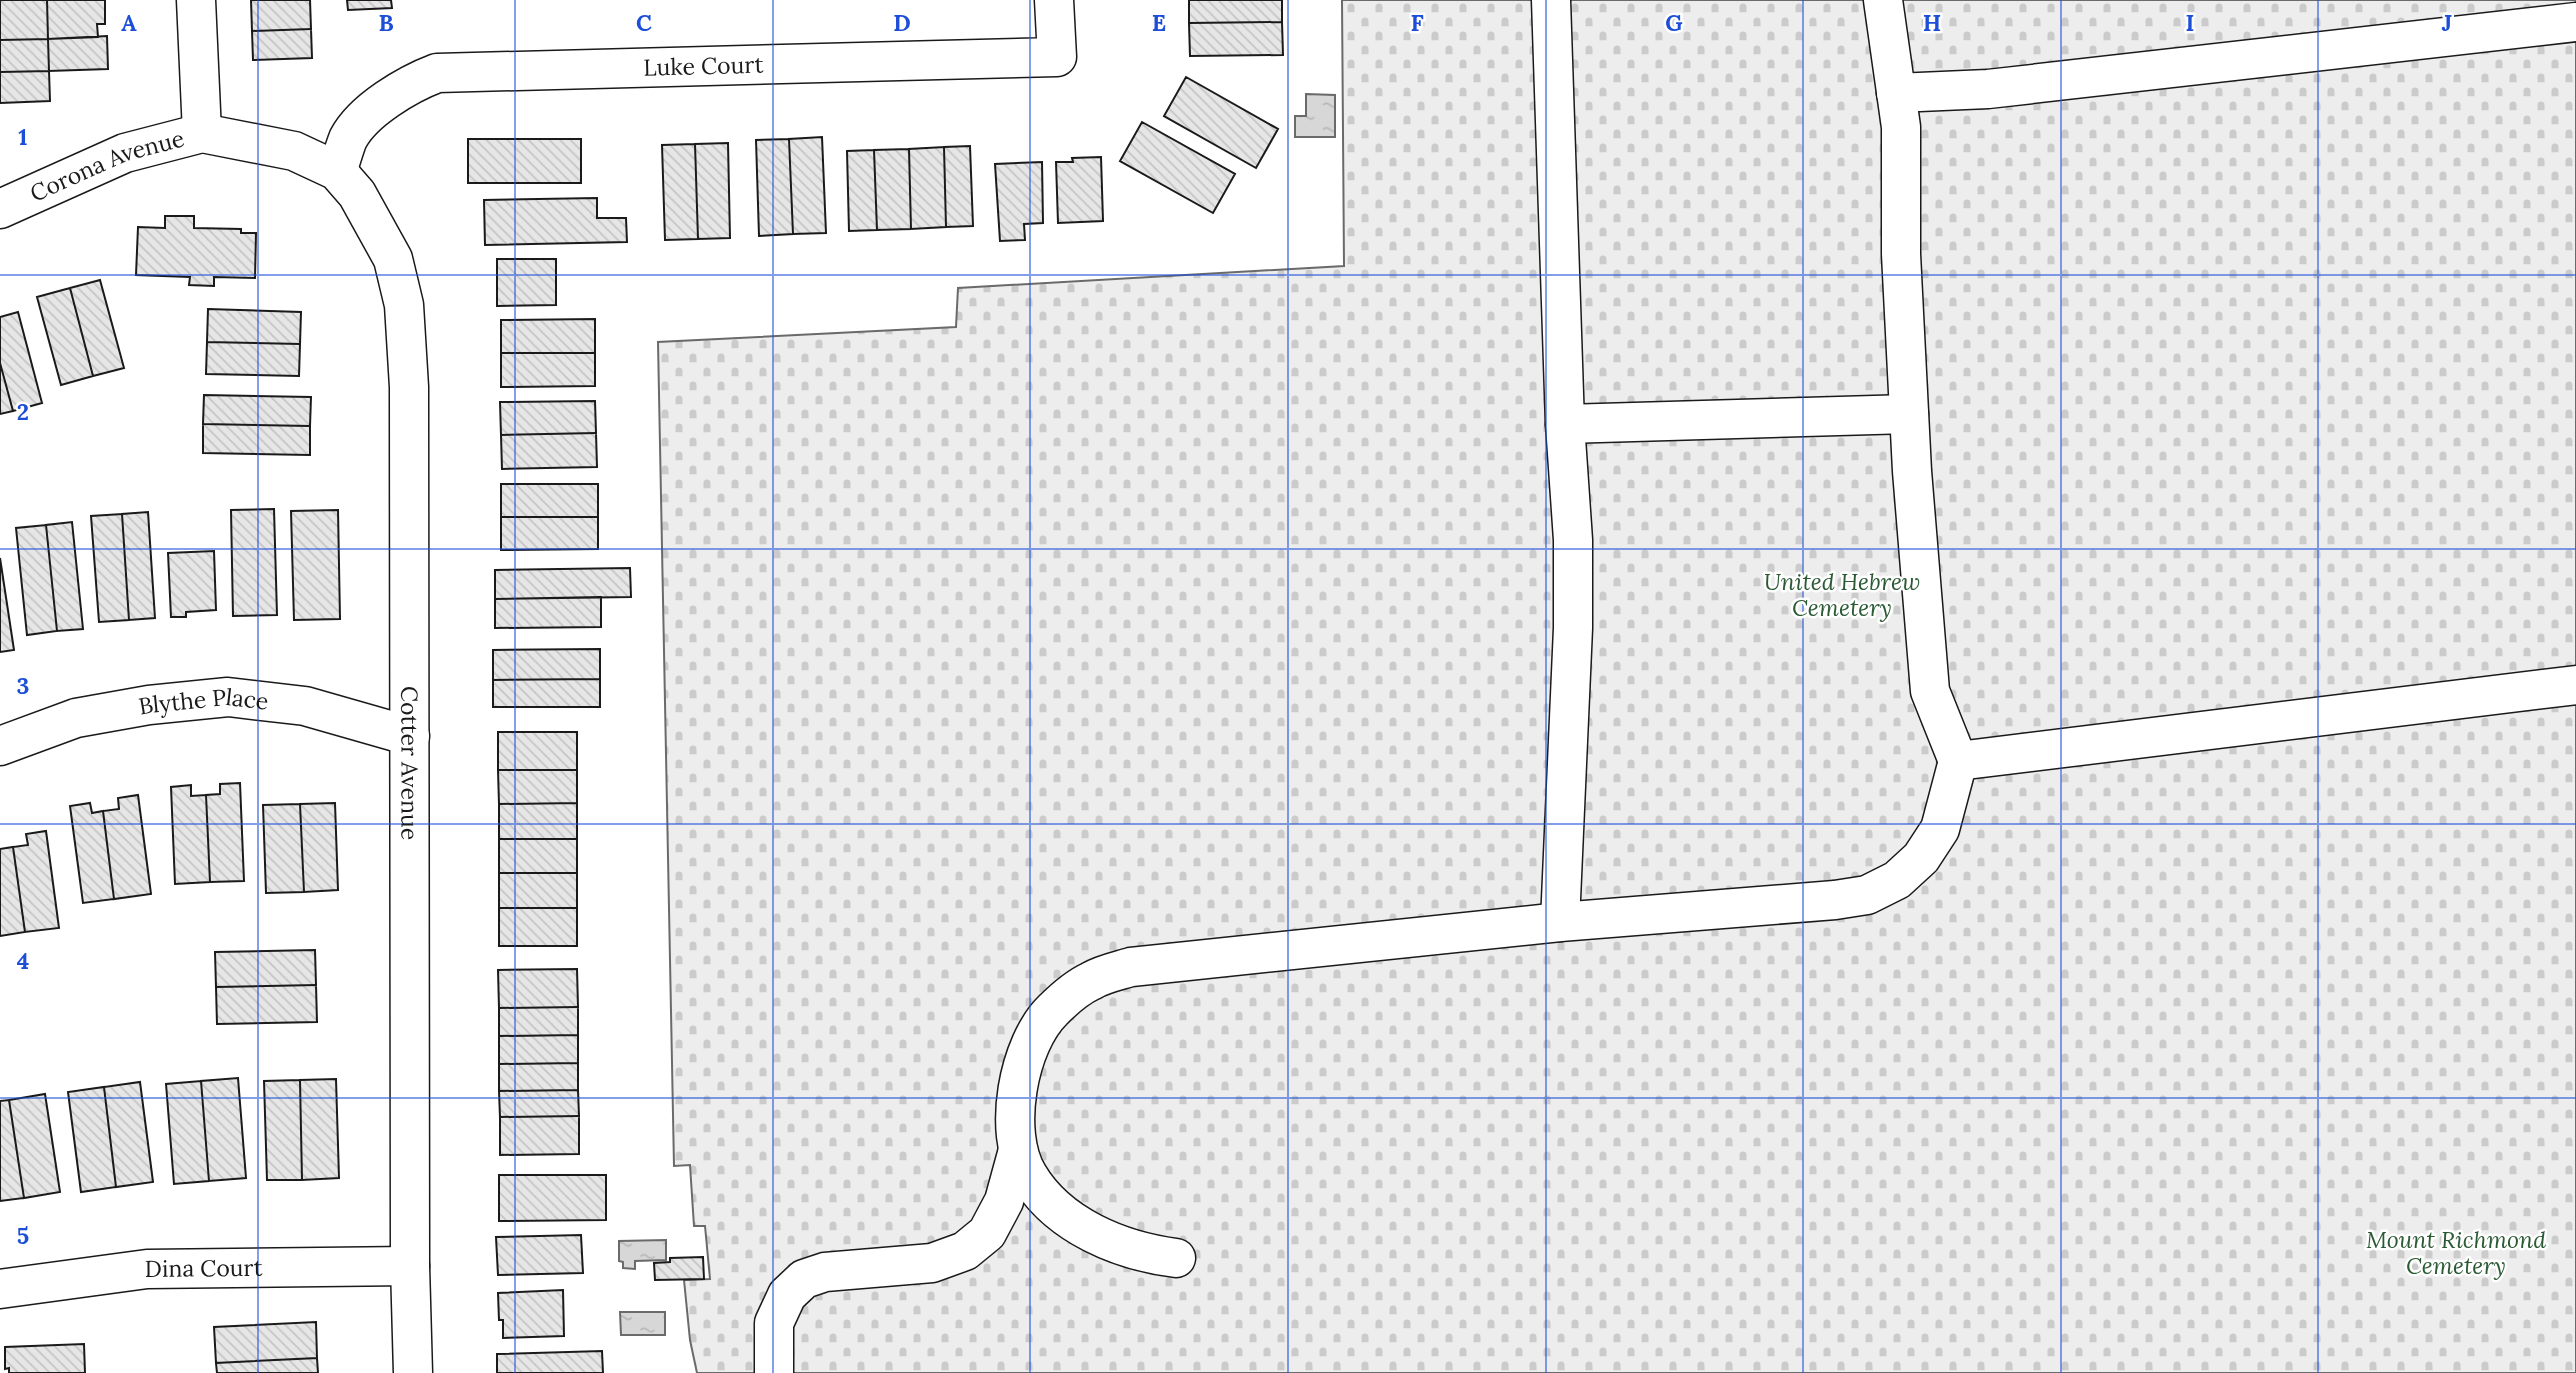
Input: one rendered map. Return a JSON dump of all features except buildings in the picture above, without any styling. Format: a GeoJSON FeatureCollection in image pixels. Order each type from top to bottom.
{"type":"FeatureCollection","features":[{"type":"Feature","properties":{"kind":"street"},"geometry":{"type":"LineString","coordinates":[[196,0],[202,133]]}},
{"type":"Feature","properties":{"kind":"street","name":"Luke Court"},"geometry":{"type":"LineString","coordinates":[[337,171],[349,138],[371,113],[412,83],[437,73],[1057,57],[1054,0]]}},
{"type":"Feature","properties":{"kind":"street"},"geometry":{"type":"LineString","coordinates":[[1551,0],[1565,424],[1573,540],[1573,628],[1560,922]]}},
{"type":"Feature","properties":{"kind":"street"},"geometry":{"type":"LineString","coordinates":[[1177,1258],[1146,1254],[1080,1226],[1039,1191],[1027,1173],[1018,1150],[1014,1124],[1016,1092],[1028,1048],[1051,1011],[1091,981],[1131,967],[1560,922],[1867,895],[1897,880],[1922,858],[1940,830],[1958,761],[1930,691],[1909,414],[1901,254],[1901,127],[1883,0]]}},
{"type":"Feature","properties":{"kind":"street"},"geometry":{"type":"LineString","coordinates":[[1896,93],[1988,89],[2576,22]]}},
{"type":"Feature","properties":{"kind":"street","name":"Corona Avenue"},"geometry":{"type":"LineString","coordinates":[[0,209],[125,153],[202,133],[293,151],[337,171]]}},
{"type":"Feature","properties":{"kind":"street","name":"Cotter Avenue"},"geometry":{"type":"LineString","coordinates":[[337,171],[357,194],[393,259],[404,305],[409,387],[410,1266],[413,1373]]}},
{"type":"Feature","properties":{"kind":"street"},"geometry":{"type":"LineString","coordinates":[[1565,424],[1909,414]]}},
{"type":"Feature","properties":{"kind":"street"},"geometry":{"type":"LineString","coordinates":[[1958,761],[2576,685]]}},
{"type":"Feature","properties":{"kind":"street","name":"Blythe Place"},"geometry":{"type":"LineString","coordinates":[[0,746],[76,718],[149,705],[228,696],[304,706],[410,736]]}},
{"type":"Feature","properties":{"kind":"street"},"geometry":{"type":"LineString","coordinates":[[774,1373],[774,1323],[787,1295],[804,1279],[825,1272],[932,1264],[965,1251],[986,1233],[1004,1201],[1018,1150]]}},
{"type":"Feature","properties":{"kind":"street","name":"Dina Court"},"geometry":{"type":"LineString","coordinates":[[0,1289],[146,1269],[410,1266]]}},
{"type":"Feature","properties":{"kind":"green space","name":"United Hebrew Cemetery"},"geometry":{"type":"Polygon","coordinates":[[[1342,0],[2576,0],[2576,1373],[697,1373],[690,1340],[684,1280],[710,1279],[705,1226],[694,1226],[690,1165],[674,1166],[658,342],[956,327],[958,288],[1344,266],[1342,0]]]}},
{"type":"Feature","properties":{"kind":"water"},"geometry":{"type":"Polygon","coordinates":[[[1306,94],[1335,95],[1335,137],[1295,137],[1295,116],[1306,116],[1306,94]]]}},
{"type":"Feature","properties":{"kind":"water"},"geometry":{"type":"Polygon","coordinates":[[[666,1240],[666,1260],[635,1261],[635,1269],[623,1268],[623,1262],[619,1261],[619,1241],[666,1240]]]}},
{"type":"Feature","properties":{"kind":"water"},"geometry":{"type":"Polygon","coordinates":[[[620,1312],[665,1312],[665,1335],[621,1335],[620,1312]]]}},
{"type":"Feature","properties":{"kind":"park label","name":"Mount Richmond Cemetery"},"geometry":{"type":"Point","coordinates":[2456,1253]}}]}
